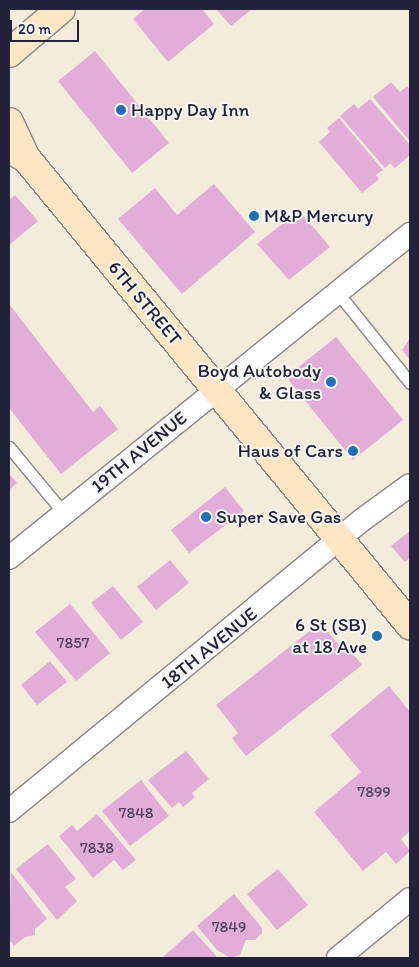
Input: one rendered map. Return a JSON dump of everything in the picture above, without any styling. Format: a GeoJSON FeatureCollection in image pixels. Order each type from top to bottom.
{"type":"FeatureCollection","features":[{"type":"Feature","properties":{"kind":"street"},"geometry":{"type":"LineString","coordinates":[[9,53],[62,9]]}},
{"type":"Feature","properties":{"kind":"street","name":"6TH STREET"},"geometry":{"type":"LineString","coordinates":[[9,122],[17,153],[217,390],[410,624]]}},
{"type":"Feature","properties":{"kind":"street","name":"19TH AVENUE"},"geometry":{"type":"LineString","coordinates":[[9,558],[63,512],[410,234]]}},
{"type":"Feature","properties":{"kind":"street","name":"18TH AVENUE"},"geometry":{"type":"LineString","coordinates":[[9,812],[340,539],[410,485]]}},
{"type":"Feature","properties":{"kind":"street"},"geometry":{"type":"LineString","coordinates":[[338,958],[410,899]]}},
{"type":"Feature","properties":{"kind":"lane"},"geometry":{"type":"LineString","coordinates":[[338,293],[410,383]]}},
{"type":"Feature","properties":{"kind":"lane"},"geometry":{"type":"LineString","coordinates":[[9,446],[63,512]]}},
{"type":"Feature","properties":{"kind":"building"},"geometry":{"type":"Polygon","coordinates":[[[145,9],[202,9],[214,24],[168,62],[133,19],[145,9]]]}},
{"type":"Feature","properties":{"kind":"building"},"geometry":{"type":"Polygon","coordinates":[[[216,9],[252,9],[231,26],[216,9]]]}},
{"type":"Feature","properties":{"kind":"building"},"geometry":{"type":"Polygon","coordinates":[[[95,51],[169,143],[132,173],[58,81],[95,51]]]}},
{"type":"Feature","properties":{"kind":"building"},"geometry":{"type":"Polygon","coordinates":[[[391,82],[400,92],[407,86],[410,90],[409,140],[373,97],[391,82]]]}},
{"type":"Feature","properties":{"kind":"building"},"geometry":{"type":"Polygon","coordinates":[[[370,99],[410,145],[410,155],[395,168],[390,163],[385,168],[340,116],[354,104],[358,109],[370,99]]]}},
{"type":"Feature","properties":{"kind":"building"},"geometry":{"type":"Polygon","coordinates":[[[339,118],[383,170],[376,175],[379,179],[362,193],[319,142],[330,132],[327,128],[339,118]]]}},
{"type":"Feature","properties":{"kind":"building"},"geometry":{"type":"Polygon","coordinates":[[[214,184],[255,232],[182,294],[118,219],[155,188],[177,215],[214,184]]]}},
{"type":"Feature","properties":{"kind":"building"},"geometry":{"type":"Polygon","coordinates":[[[15,195],[38,221],[9,245],[9,200],[15,195]]]}},
{"type":"Feature","properties":{"kind":"building"},"geometry":{"type":"Polygon","coordinates":[[[299,210],[330,247],[289,280],[257,244],[299,210]]]}},
{"type":"Feature","properties":{"kind":"building"},"geometry":{"type":"Polygon","coordinates":[[[9,304],[93,412],[100,406],[118,429],[61,474],[9,408],[9,304]]]}},
{"type":"Feature","properties":{"kind":"building"},"geometry":{"type":"Polygon","coordinates":[[[336,337],[403,420],[353,460],[286,377],[336,337]]]}},
{"type":"Feature","properties":{"kind":"building"},"geometry":{"type":"Polygon","coordinates":[[[410,338],[410,360],[402,350],[410,338]]]}},
{"type":"Feature","properties":{"kind":"building"},"geometry":{"type":"Polygon","coordinates":[[[9,473],[17,483],[9,490],[9,473]]]}},
{"type":"Feature","properties":{"kind":"building"},"geometry":{"type":"Polygon","coordinates":[[[225,487],[244,511],[189,553],[171,530],[225,487]]]}},
{"type":"Feature","properties":{"kind":"building"},"geometry":{"type":"Polygon","coordinates":[[[410,531],[410,558],[405,562],[391,546],[410,531]]]}},
{"type":"Feature","properties":{"kind":"building"},"geometry":{"type":"Polygon","coordinates":[[[170,560],[189,583],[156,610],[137,587],[170,560]]]}},
{"type":"Feature","properties":{"kind":"building"},"geometry":{"type":"Polygon","coordinates":[[[113,586],[143,622],[121,640],[91,603],[113,586]]]}},
{"type":"Feature","properties":{"kind":"building"},"geometry":{"type":"Polygon","coordinates":[[[70,604],[110,653],[76,681],[35,632],[70,604]]]}},
{"type":"Feature","properties":{"kind":"building"},"geometry":{"type":"Polygon","coordinates":[[[321,622],[342,650],[347,646],[362,665],[246,756],[232,738],[238,733],[216,705],[321,622]]]}},
{"type":"Feature","properties":{"kind":"building"},"geometry":{"type":"Polygon","coordinates":[[[50,661],[67,682],[37,705],[21,685],[50,661]]]}},
{"type":"Feature","properties":{"kind":"building"},"geometry":{"type":"Polygon","coordinates":[[[389,686],[410,712],[410,831],[401,839],[410,851],[396,864],[386,852],[363,871],[314,812],[361,772],[330,735],[389,686]]]}},
{"type":"Feature","properties":{"kind":"building"},"geometry":{"type":"Polygon","coordinates":[[[186,751],[209,779],[192,793],[195,797],[183,807],[179,802],[172,808],[148,780],[186,751]]]}},
{"type":"Feature","properties":{"kind":"building"},"geometry":{"type":"Polygon","coordinates":[[[141,780],[169,816],[130,846],[102,811],[141,780]]]}},
{"type":"Feature","properties":{"kind":"building"},"geometry":{"type":"Polygon","coordinates":[[[97,814],[136,860],[123,870],[114,860],[93,878],[59,836],[72,825],[77,831],[97,814]]]}},
{"type":"Feature","properties":{"kind":"building"},"geometry":{"type":"Polygon","coordinates":[[[48,844],[76,879],[65,887],[77,901],[57,920],[16,869],[48,844]]]}},
{"type":"Feature","properties":{"kind":"building"},"geometry":{"type":"Polygon","coordinates":[[[278,869],[308,905],[277,930],[247,894],[278,869]]]}},
{"type":"Feature","properties":{"kind":"building"},"geometry":{"type":"Polygon","coordinates":[[[11,872],[47,919],[35,929],[35,935],[25,937],[14,946],[9,939],[11,872]]]}},
{"type":"Feature","properties":{"kind":"building"},"geometry":{"type":"Polygon","coordinates":[[[234,894],[262,928],[262,933],[255,940],[246,940],[240,955],[230,958],[217,950],[197,926],[234,894]]]}},
{"type":"Feature","properties":{"kind":"building"},"geometry":{"type":"Polygon","coordinates":[[[193,930],[218,958],[162,958],[193,930]]]}},
{"type":"Feature","properties":{"kind":"place","name":"Happy Day Inn"},"geometry":{"type":"Point","coordinates":[121,110]}},
{"type":"Feature","properties":{"kind":"place","name":"M&P Mercury"},"geometry":{"type":"Point","coordinates":[254,216]}},
{"type":"Feature","properties":{"kind":"place","name":"Boyd Autobody & Glass"},"geometry":{"type":"Point","coordinates":[331,382]}},
{"type":"Feature","properties":{"kind":"place","name":"Haus of Cars"},"geometry":{"type":"Point","coordinates":[353,451]}},
{"type":"Feature","properties":{"kind":"place","name":"Super Save Gas"},"geometry":{"type":"Point","coordinates":[206,517]}},
{"type":"Feature","properties":{"kind":"place","name":"6 St (SB) at 18 Ave"},"geometry":{"type":"Point","coordinates":[377,636]}}]}
